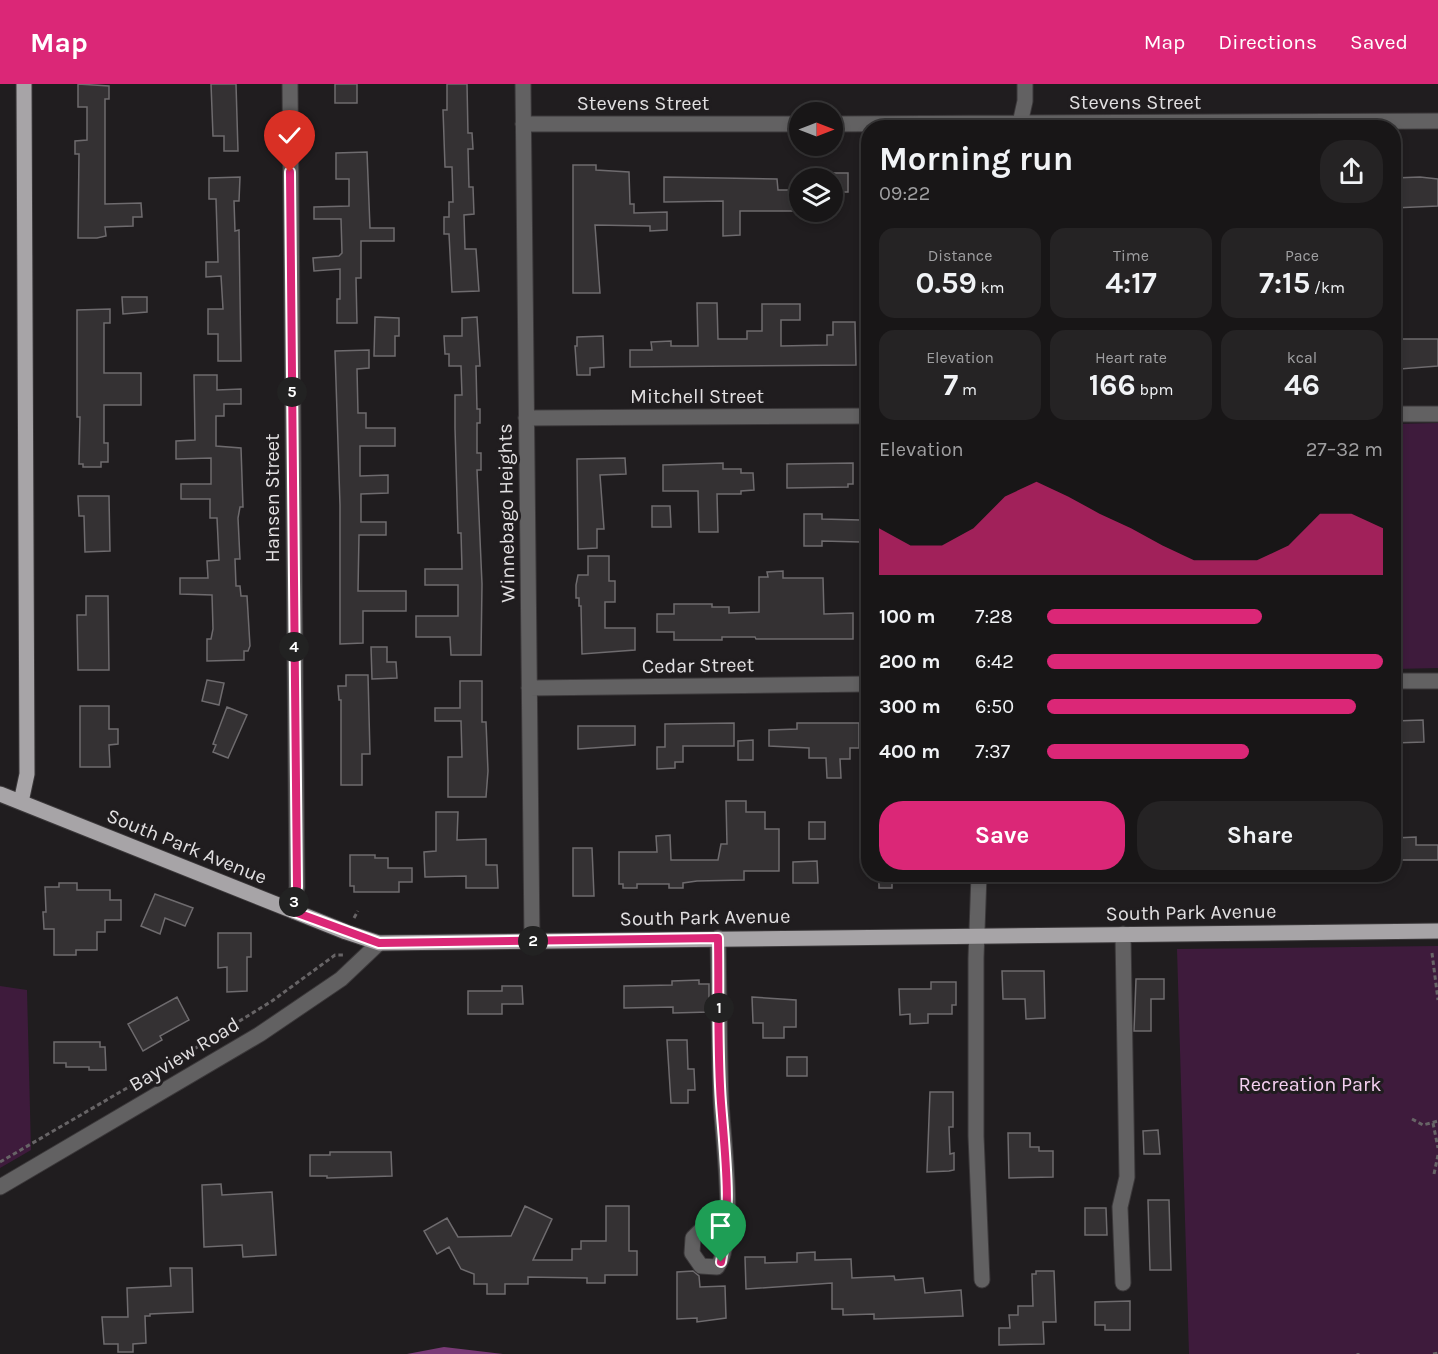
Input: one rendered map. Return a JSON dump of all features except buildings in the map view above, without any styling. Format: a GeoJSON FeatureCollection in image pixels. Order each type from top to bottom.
{"type":"FeatureCollection","features":[{"type":"Feature","properties":{"kind":"main road"},"geometry":{"type":"LineString","coordinates":[[21,802],[27,774],[24,84]]}},
{"type":"Feature","properties":{"kind":"main road","name":"South Park Avenue"},"geometry":{"type":"LineString","coordinates":[[0,794],[292,911],[379,943],[1438,931]]}},
{"type":"Feature","properties":{"kind":"street","name":"Hansen Street"},"geometry":{"type":"LineString","coordinates":[[290,84],[297,887],[292,911]]}},
{"type":"Feature","properties":{"kind":"street","name":"Winnebago Heights"},"geometry":{"type":"LineString","coordinates":[[523,84],[532,941]]}},
{"type":"Feature","properties":{"kind":"street"},"geometry":{"type":"LineString","coordinates":[[1020,120],[1025,101],[1025,84]]}},
{"type":"Feature","properties":{"kind":"street","name":"Stevens Street"},"geometry":{"type":"LineString","coordinates":[[1401,121],[1438,121]]}},
{"type":"Feature","properties":{"kind":"street","name":"Stevens Street"},"geometry":{"type":"LineString","coordinates":[[523,124],[789,124]]}},
{"type":"Feature","properties":{"kind":"street","name":"Stevens Street"},"geometry":{"type":"LineString","coordinates":[[843,124],[861,124]]}},
{"type":"Feature","properties":{"kind":"street"},"geometry":{"type":"LineString","coordinates":[[1401,414],[1438,414]]}},
{"type":"Feature","properties":{"kind":"street","name":"Mitchell Street"},"geometry":{"type":"LineString","coordinates":[[526,418],[861,416]]}},
{"type":"Feature","properties":{"kind":"street"},"geometry":{"type":"LineString","coordinates":[[1401,681],[1438,681]]}},
{"type":"Feature","properties":{"kind":"street","name":"Cedar Street"},"geometry":{"type":"LineString","coordinates":[[529,688],[861,684]]}},
{"type":"Feature","properties":{"kind":"street"},"geometry":{"type":"LineString","coordinates":[[980,882],[976,958],[976,1136],[982,1280]]}},
{"type":"Feature","properties":{"kind":"street"},"geometry":{"type":"LineString","coordinates":[[1123,934],[1127,1177],[1120,1207],[1123,1283]]}},
{"type":"Feature","properties":{"kind":"street"},"geometry":{"type":"LineString","coordinates":[[718,938],[721,1101],[726,1154],[726,1224]]}},
{"type":"Feature","properties":{"kind":"street","name":"Bayview Road"},"geometry":{"type":"LineString","coordinates":[[0,1187],[261,1034],[341,979],[366,958],[379,943]]}},
{"type":"Feature","properties":{"kind":"path"},"geometry":{"type":"LineString","coordinates":[[1432,953],[1438,1000]]}},
{"type":"Feature","properties":{"kind":"path"},"geometry":{"type":"LineString","coordinates":[[0,1161],[105,1103],[233,1025],[335,955],[366,958]]}},
{"type":"Feature","properties":{"kind":"path"},"geometry":{"type":"LineString","coordinates":[[1412,1119],[1424,1125],[1438,1121]]}},
{"type":"Feature","properties":{"kind":"path"},"geometry":{"type":"LineString","coordinates":[[1433,1123],[1438,1148]]}},
{"type":"Feature","properties":{"kind":"path"},"geometry":{"type":"LineString","coordinates":[[1434,1174],[1438,1155]]}},
{"type":"Feature","properties":{"kind":"green space"},"geometry":{"type":"Polygon","coordinates":[[[1438,423],[1438,668],[1401,669],[1401,424],[1438,423]]]}},
{"type":"Feature","properties":{"kind":"green space","name":"Recreation Park"},"geometry":{"type":"Polygon","coordinates":[[[1438,946],[1438,1354],[1189,1354],[1177,949],[1438,946]]]}},
{"type":"Feature","properties":{"kind":"green space"},"geometry":{"type":"Polygon","coordinates":[[[0,986],[27,990],[31,1150],[0,1168],[0,986]]]}},
{"type":"Feature","properties":{"kind":"shaded area"},"geometry":{"type":"Polygon","coordinates":[[[444,1347],[503,1354],[407,1354],[444,1347]]]}},
{"type":"Feature","properties":{"kind":"route"},"geometry":{"type":"LineString","coordinates":[[290,172],[297,887],[292,911],[379,943],[718,938],[721,1101],[726,1154],[725,1241],[721,1262]]}}]}
